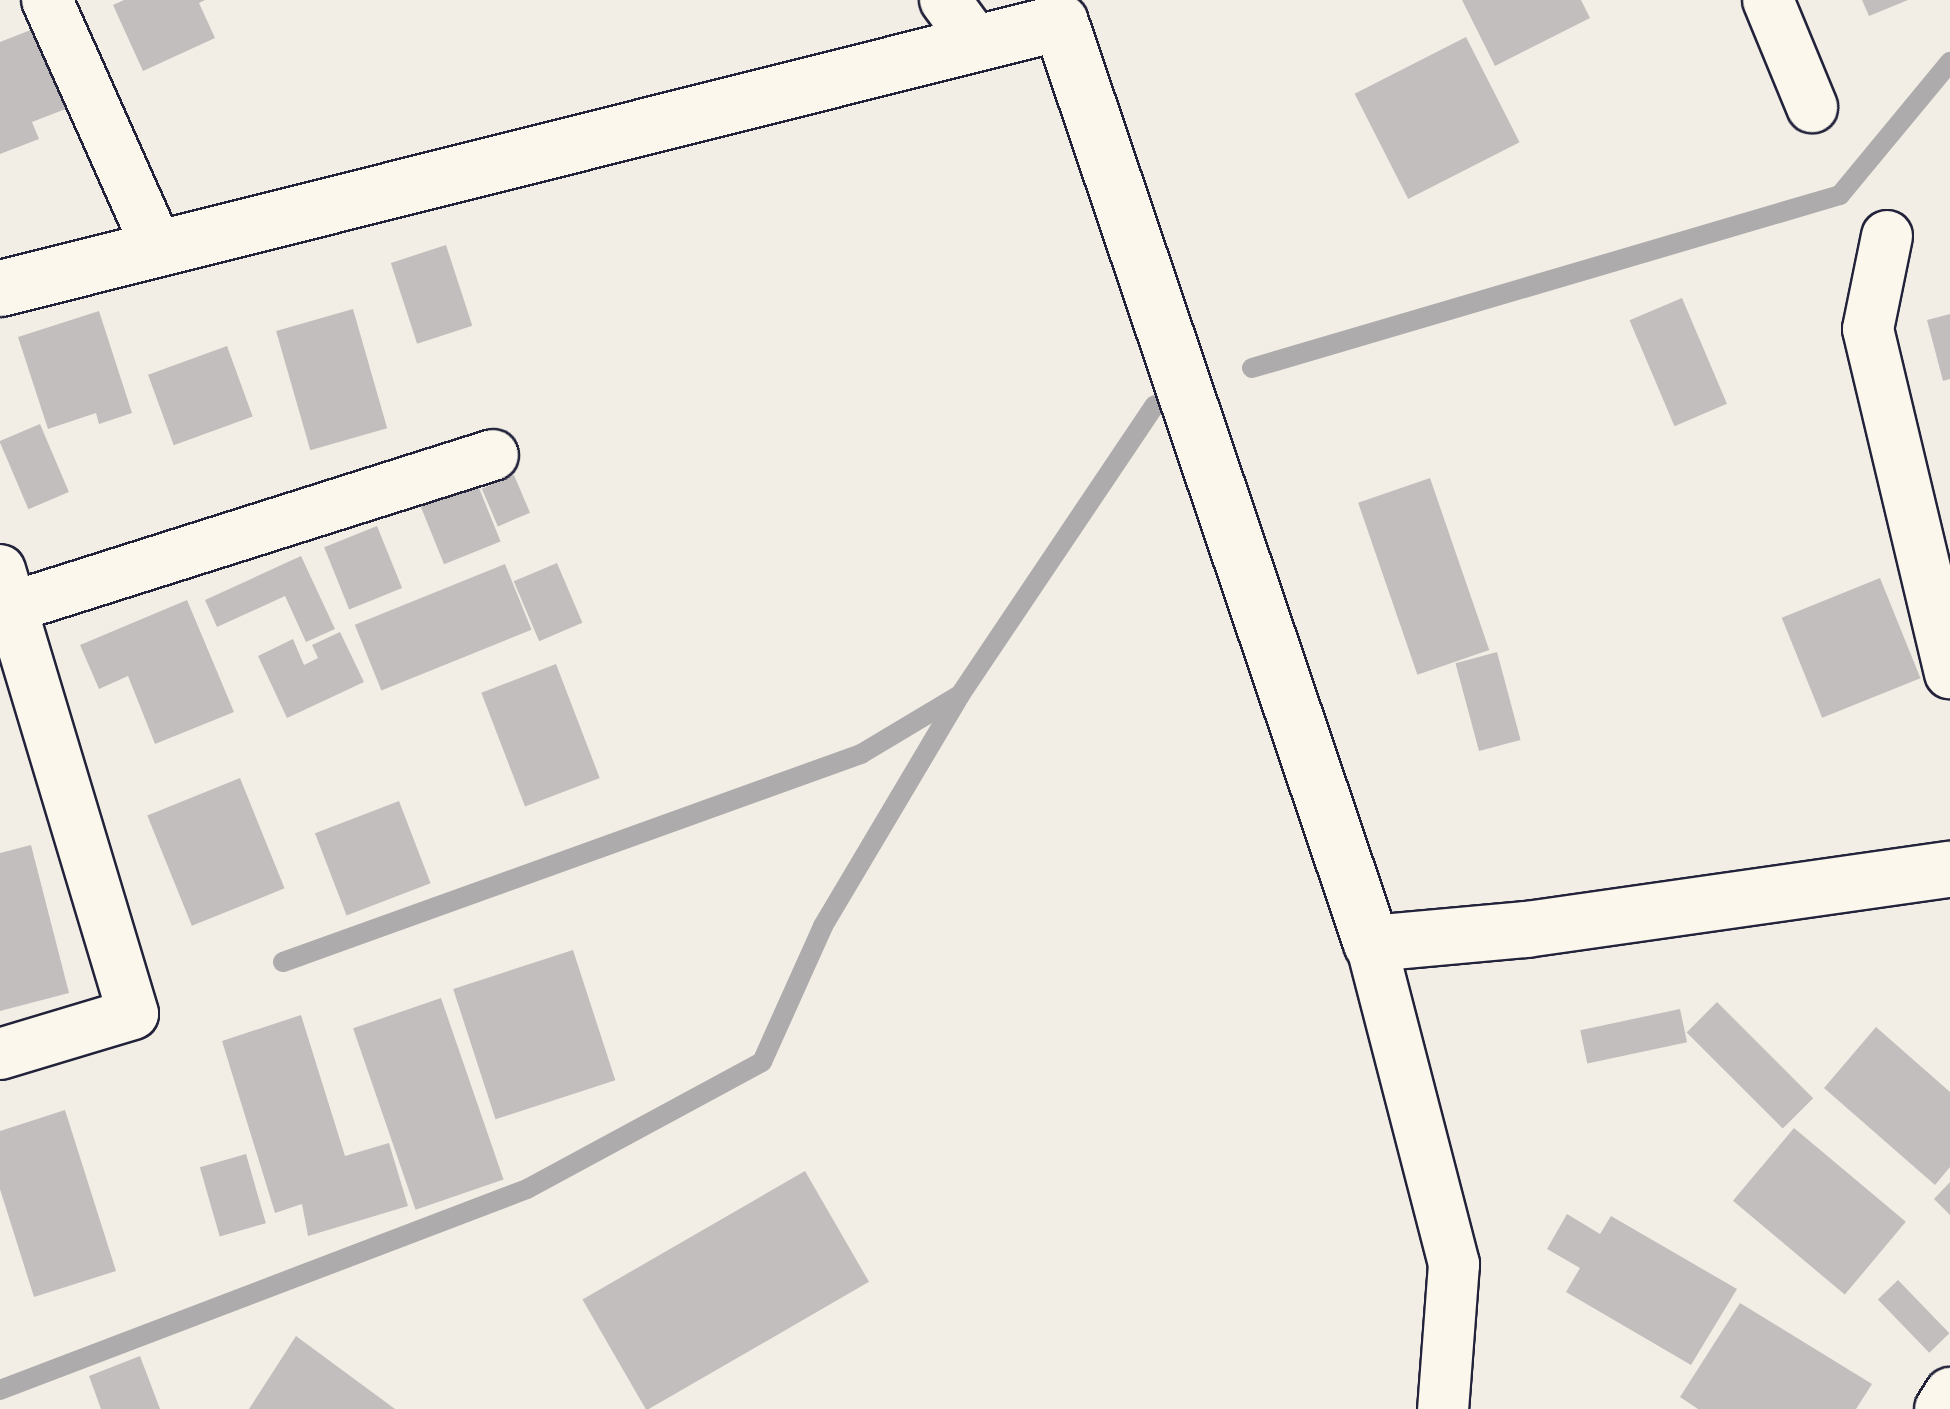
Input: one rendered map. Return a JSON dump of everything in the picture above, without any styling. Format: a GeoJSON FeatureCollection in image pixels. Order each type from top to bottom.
{"type":"FeatureCollection","features":[{"type":"Feature","properties":{"kind":"street"},"geometry":{"type":"LineString","coordinates":[[48,0],[158,249]]}},
{"type":"Feature","properties":{"kind":"street"},"geometry":{"type":"LineString","coordinates":[[1768,0],[1812,107]]}},
{"type":"Feature","properties":{"kind":"street"},"geometry":{"type":"LineString","coordinates":[[0,288],[158,249],[960,20],[1062,11],[1371,943],[1454,1264],[1443,1409]]}},
{"type":"Feature","properties":{"kind":"street"},"geometry":{"type":"LineString","coordinates":[[1887,236],[1868,329],[1950,673]]}},
{"type":"Feature","properties":{"kind":"street"},"geometry":{"type":"LineString","coordinates":[[0,1054],[133,1014],[4,597],[493,455]]}},
{"type":"Feature","properties":{"kind":"street"},"geometry":{"type":"LineString","coordinates":[[1371,943],[1526,929],[1950,869]]}},
{"type":"Feature","properties":{"kind":"street"},"geometry":{"type":"LineString","coordinates":[[1940,1409],[1950,1393]]}},
{"type":"Feature","properties":{"kind":"building"},"geometry":{"type":"Polygon","coordinates":[[[124,0],[205,0],[199,3],[215,38],[143,71],[113,5],[124,0]]]}},
{"type":"Feature","properties":{"kind":"building"},"geometry":{"type":"Polygon","coordinates":[[[1462,0],[1581,0],[1590,18],[1495,66],[1462,0]]]}},
{"type":"Feature","properties":{"kind":"building"},"geometry":{"type":"Polygon","coordinates":[[[1862,0],[1908,0],[1869,16],[1862,0]]]}},
{"type":"Feature","properties":{"kind":"building"},"geometry":{"type":"Polygon","coordinates":[[[46,24],[76,105],[32,122],[39,139],[0,154],[0,42],[46,24]]]}},
{"type":"Feature","properties":{"kind":"building"},"geometry":{"type":"Polygon","coordinates":[[[1466,37],[1520,142],[1408,199],[1355,94],[1466,37]]]}},
{"type":"Feature","properties":{"kind":"building"},"geometry":{"type":"Polygon","coordinates":[[[446,245],[472,326],[417,344],[391,263],[446,245]]]}},
{"type":"Feature","properties":{"kind":"building"},"geometry":{"type":"Polygon","coordinates":[[[1682,298],[1727,404],[1674,426],[1630,320],[1682,298]]]}},
{"type":"Feature","properties":{"kind":"building"},"geometry":{"type":"Polygon","coordinates":[[[353,309],[387,428],[310,450],[276,331],[353,309]]]}},
{"type":"Feature","properties":{"kind":"building"},"geometry":{"type":"Polygon","coordinates":[[[99,311],[132,413],[99,424],[96,413],[48,429],[18,337],[99,311]]]}},
{"type":"Feature","properties":{"kind":"building"},"geometry":{"type":"Polygon","coordinates":[[[1950,314],[1950,379],[1943,381],[1927,320],[1950,314]]]}},
{"type":"Feature","properties":{"kind":"building"},"geometry":{"type":"Polygon","coordinates":[[[227,346],[253,416],[174,445],[148,375],[227,346]]]}},
{"type":"Feature","properties":{"kind":"building"},"geometry":{"type":"Polygon","coordinates":[[[40,424],[69,492],[28,509],[0,441],[40,424]]]}},
{"type":"Feature","properties":{"kind":"building"},"geometry":{"type":"Polygon","coordinates":[[[514,475],[530,513],[498,526],[482,489],[514,475]]]}},
{"type":"Feature","properties":{"kind":"building"},"geometry":{"type":"Polygon","coordinates":[[[1430,478],[1489,650],[1417,675],[1358,503],[1430,478]]]}},
{"type":"Feature","properties":{"kind":"building"},"geometry":{"type":"Polygon","coordinates":[[[477,483],[501,541],[444,564],[420,506],[477,483]]]}},
{"type":"Feature","properties":{"kind":"building"},"geometry":{"type":"Polygon","coordinates":[[[377,526],[402,588],[349,609],[324,547],[377,526]]]}},
{"type":"Feature","properties":{"kind":"building"},"geometry":{"type":"Polygon","coordinates":[[[301,556],[335,629],[306,642],[285,596],[217,627],[205,600],[301,556]]]}},
{"type":"Feature","properties":{"kind":"building"},"geometry":{"type":"Polygon","coordinates":[[[557,563],[582,623],[539,641],[514,581],[557,563]]]}},
{"type":"Feature","properties":{"kind":"building"},"geometry":{"type":"Polygon","coordinates":[[[505,564],[532,630],[381,691],[355,625],[505,564]]]}},
{"type":"Feature","properties":{"kind":"building"},"geometry":{"type":"Polygon","coordinates":[[[1880,578],[1920,678],[1822,718],[1782,618],[1880,578]]]}},
{"type":"Feature","properties":{"kind":"building"},"geometry":{"type":"Polygon","coordinates":[[[187,600],[234,712],[155,744],[128,676],[99,689],[80,645],[187,600]]]}},
{"type":"Feature","properties":{"kind":"building"},"geometry":{"type":"Polygon","coordinates":[[[340,632],[364,682],[287,718],[258,656],[293,639],[304,665],[318,658],[312,645],[340,632]]]}},
{"type":"Feature","properties":{"kind":"building"},"geometry":{"type":"Polygon","coordinates":[[[1497,652],[1521,740],[1479,751],[1455,663],[1497,652]]]}},
{"type":"Feature","properties":{"kind":"building"},"geometry":{"type":"Polygon","coordinates":[[[556,664],[600,778],[525,807],[481,693],[556,664]]]}},
{"type":"Feature","properties":{"kind":"building"},"geometry":{"type":"Polygon","coordinates":[[[240,778],[285,888],[192,926],[147,815],[240,778]]]}},
{"type":"Feature","properties":{"kind":"building"},"geometry":{"type":"Polygon","coordinates":[[[399,801],[431,883],[347,915],[315,833],[399,801]]]}},
{"type":"Feature","properties":{"kind":"building"},"geometry":{"type":"Polygon","coordinates":[[[31,845],[69,993],[0,1011],[0,853],[31,845]]]}},
{"type":"Feature","properties":{"kind":"building"},"geometry":{"type":"Polygon","coordinates":[[[573,950],[615,1080],[496,1119],[453,989],[573,950]]]}},
{"type":"Feature","properties":{"kind":"building"},"geometry":{"type":"Polygon","coordinates":[[[441,998],[504,1180],[416,1210],[353,1028],[441,998]]]}},
{"type":"Feature","properties":{"kind":"building"},"geometry":{"type":"Polygon","coordinates":[[[1717,1002],[1813,1098],[1783,1129],[1687,1032],[1717,1002]]]}},
{"type":"Feature","properties":{"kind":"building"},"geometry":{"type":"Polygon","coordinates":[[[1680,1009],[1687,1042],[1587,1063],[1580,1030],[1680,1009]]]}},
{"type":"Feature","properties":{"kind":"building"},"geometry":{"type":"Polygon","coordinates":[[[301,1015],[345,1156],[389,1143],[408,1206],[308,1236],[302,1204],[275,1213],[222,1041],[301,1015]]]}},
{"type":"Feature","properties":{"kind":"building"},"geometry":{"type":"Polygon","coordinates":[[[1876,1027],[1950,1092],[1950,1167],[1935,1185],[1824,1088],[1876,1027]]]}},
{"type":"Feature","properties":{"kind":"building"},"geometry":{"type":"Polygon","coordinates":[[[65,1110],[116,1271],[34,1297],[0,1189],[0,1131],[65,1110]]]}},
{"type":"Feature","properties":{"kind":"building"},"geometry":{"type":"Polygon","coordinates":[[[1794,1128],[1906,1222],[1845,1295],[1733,1201],[1794,1128]]]}},
{"type":"Feature","properties":{"kind":"building"},"geometry":{"type":"Polygon","coordinates":[[[246,1154],[266,1223],[220,1236],[200,1167],[246,1154]]]}},
{"type":"Feature","properties":{"kind":"building"},"geometry":{"type":"Polygon","coordinates":[[[805,1171],[869,1282],[649,1409],[582,1300],[805,1171]]]}},
{"type":"Feature","properties":{"kind":"building"},"geometry":{"type":"Polygon","coordinates":[[[1950,1182],[1950,1215],[1934,1199],[1950,1182]]]}},
{"type":"Feature","properties":{"kind":"building"},"geometry":{"type":"Polygon","coordinates":[[[1567,1214],[1600,1234],[1611,1216],[1737,1289],[1691,1365],[1566,1292],[1580,1268],[1547,1249],[1567,1214]]]}},
{"type":"Feature","properties":{"kind":"building"},"geometry":{"type":"Polygon","coordinates":[[[1898,1280],[1949,1333],[1929,1353],[1878,1299],[1898,1280]]]}},
{"type":"Feature","properties":{"kind":"building"},"geometry":{"type":"Polygon","coordinates":[[[1740,1303],[1872,1384],[1856,1409],[1698,1409],[1680,1397],[1740,1303]]]}},
{"type":"Feature","properties":{"kind":"building"},"geometry":{"type":"Polygon","coordinates":[[[296,1336],[395,1409],[249,1409],[296,1336]]]}},
{"type":"Feature","properties":{"kind":"building"},"geometry":{"type":"Polygon","coordinates":[[[140,1356],[160,1409],[101,1409],[89,1376],[140,1356]]]}},
{"type":"Feature","properties":{"kind":"waterway"},"geometry":{"type":"LineString","coordinates":[[1252,368],[1840,195],[1950,62]]}},
{"type":"Feature","properties":{"kind":"waterway"},"geometry":{"type":"LineString","coordinates":[[0,1390],[527,1189],[762,1062],[823,926],[960,695],[1155,405]]}},
{"type":"Feature","properties":{"kind":"waterway"},"geometry":{"type":"LineString","coordinates":[[283,962],[861,754],[958,696]]}}]}
